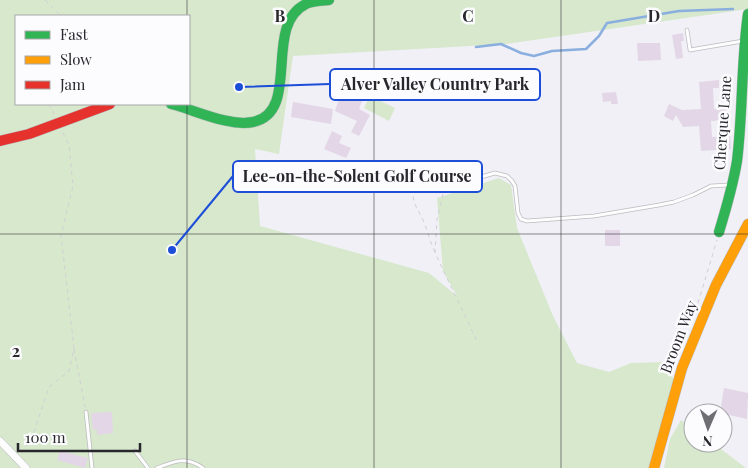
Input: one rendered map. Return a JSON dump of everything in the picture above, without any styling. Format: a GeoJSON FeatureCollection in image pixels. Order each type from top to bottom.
{"type":"FeatureCollection","features":[{"type":"Feature","properties":{"kind":"street"},"geometry":{"type":"LineString","coordinates":[[175,105],[228,120],[241,122],[262,120],[273,111],[278,100],[284,38],[291,17],[302,6],[329,0]]}},
{"type":"Feature","properties":{"kind":"street","name":"Cherque Lane"},"geometry":{"type":"LineString","coordinates":[[719,232],[732,184],[738,149],[744,41],[748,14]]}},
{"type":"Feature","properties":{"kind":"street"},"geometry":{"type":"LineString","coordinates":[[0,141],[29,134],[107,105]]}},
{"type":"Feature","properties":{"kind":"street","name":"Broom Way"},"geometry":{"type":"LineString","coordinates":[[654,468],[682,368],[716,285],[748,224]]}},
{"type":"Feature","properties":{"kind":"street"},"geometry":{"type":"LineString","coordinates":[[0,441],[26,468]]}},
{"type":"Feature","properties":{"kind":"lane"},"geometry":{"type":"LineString","coordinates":[[687,30],[690,50],[744,41]]}},
{"type":"Feature","properties":{"kind":"lane"},"geometry":{"type":"LineString","coordinates":[[420,188],[447,187],[495,172],[512,180],[515,186],[518,213],[521,219],[527,221],[594,216],[659,205],[693,195],[710,186],[732,184]]}},
{"type":"Feature","properties":{"kind":"lane"},"geometry":{"type":"LineString","coordinates":[[86,412],[92,468]]}},
{"type":"Feature","properties":{"kind":"lane"},"geometry":{"type":"LineString","coordinates":[[136,451],[148,468]]}},
{"type":"Feature","properties":{"kind":"lane"},"geometry":{"type":"LineString","coordinates":[[157,468],[175,461],[186,460],[195,462],[203,468]]}},
{"type":"Feature","properties":{"kind":"path"},"geometry":{"type":"LineString","coordinates":[[45,0],[60,15]]}},
{"type":"Feature","properties":{"kind":"path"},"geometry":{"type":"LineString","coordinates":[[49,105],[69,145],[73,186],[61,236],[74,348],[86,412]]}},
{"type":"Feature","properties":{"kind":"path"},"geometry":{"type":"LineString","coordinates":[[435,253],[436,219],[443,194],[447,187]]}},
{"type":"Feature","properties":{"kind":"path"},"geometry":{"type":"LineString","coordinates":[[420,188],[413,192],[413,199],[435,253],[477,341]]}},
{"type":"Feature","properties":{"kind":"path"},"geometry":{"type":"LineString","coordinates":[[698,305],[719,232]]}},
{"type":"Feature","properties":{"kind":"path"},"geometry":{"type":"LineString","coordinates":[[18,459],[33,435],[49,387],[69,371],[74,348]]}},
{"type":"Feature","properties":{"kind":"green space"},"geometry":{"type":"Polygon","coordinates":[[[0,0],[748,0],[748,9],[506,44],[293,56],[279,154],[255,149],[260,226],[429,273],[457,296],[443,271],[437,198],[499,178],[511,185],[517,228],[553,316],[577,363],[609,372],[631,363],[662,362],[675,381],[654,468],[0,468],[0,0]]]}},
{"type":"Feature","properties":{"kind":"green space"},"geometry":{"type":"Polygon","coordinates":[[[370,96],[395,108],[389,121],[364,108],[370,96]]]}},
{"type":"Feature","properties":{"kind":"green space"},"geometry":{"type":"Polygon","coordinates":[[[681,420],[683,422],[683,453],[726,453],[746,468],[664,468],[670,439],[681,420]]]}},
{"type":"Feature","properties":{"kind":"building"},"geometry":{"type":"Polygon","coordinates":[[[683,33],[684,41],[681,41],[683,58],[676,59],[672,35],[683,33]]]}},
{"type":"Feature","properties":{"kind":"building"},"geometry":{"type":"Polygon","coordinates":[[[637,43],[660,43],[661,60],[638,61],[637,43]]]}},
{"type":"Feature","properties":{"kind":"building"},"geometry":{"type":"Polygon","coordinates":[[[719,80],[719,88],[713,88],[714,109],[726,108],[727,120],[711,121],[712,137],[730,136],[731,149],[701,151],[699,126],[683,127],[676,115],[673,121],[664,116],[669,104],[682,110],[701,109],[699,82],[719,80]]]}},
{"type":"Feature","properties":{"kind":"building"},"geometry":{"type":"Polygon","coordinates":[[[616,92],[618,104],[611,104],[611,101],[603,102],[602,93],[616,92]]]}},
{"type":"Feature","properties":{"kind":"building"},"geometry":{"type":"Polygon","coordinates":[[[350,95],[362,101],[359,109],[370,115],[359,136],[351,132],[357,121],[335,111],[339,99],[347,101],[350,95]]]}},
{"type":"Feature","properties":{"kind":"building"},"geometry":{"type":"Polygon","coordinates":[[[293,102],[333,109],[331,124],[291,117],[293,102]]]}},
{"type":"Feature","properties":{"kind":"building"},"geometry":{"type":"Polygon","coordinates":[[[332,131],[342,136],[339,143],[351,148],[346,158],[324,149],[332,131]]]}},
{"type":"Feature","properties":{"kind":"building"},"geometry":{"type":"Polygon","coordinates":[[[605,230],[620,230],[620,246],[605,246],[605,230]]]}},
{"type":"Feature","properties":{"kind":"building"},"geometry":{"type":"Polygon","coordinates":[[[724,388],[748,393],[747,419],[733,416],[733,403],[722,403],[724,388]]]}},
{"type":"Feature","properties":{"kind":"building"},"geometry":{"type":"Polygon","coordinates":[[[112,412],[113,433],[97,435],[97,430],[93,430],[91,413],[112,412]]]}},
{"type":"Feature","properties":{"kind":"building"},"geometry":{"type":"Polygon","coordinates":[[[60,451],[88,458],[85,468],[57,460],[60,451]]]}},
{"type":"Feature","properties":{"kind":"waterway"},"geometry":{"type":"LineString","coordinates":[[476,47],[501,44],[521,53],[534,56],[552,51],[586,49],[599,36],[607,23],[679,11],[733,9]]}},
{"type":"Feature","properties":{"kind":"traffic: fast"},"geometry":{"type":"LineString","coordinates":[[174,105],[233,122],[253,122],[268,115],[276,102],[280,86],[286,30],[293,15],[306,4],[329,0]]}},
{"type":"Feature","properties":{"kind":"traffic: fast"},"geometry":{"type":"LineString","coordinates":[[719,232],[737,161],[748,14]]}},
{"type":"Feature","properties":{"kind":"traffic: slow"},"geometry":{"type":"LineString","coordinates":[[654,468],[682,368],[716,285],[748,224]]}},
{"type":"Feature","properties":{"kind":"traffic: jam"},"geometry":{"type":"LineString","coordinates":[[0,141],[29,134],[107,105]]}},
{"type":"Feature","properties":{"kind":"place","name":"Alver Valley Country Park"},"geometry":{"type":"Point","coordinates":[239,87]}},
{"type":"Feature","properties":{"kind":"place","name":"Lee-on-the-Solent Golf Course"},"geometry":{"type":"Point","coordinates":[172,250]}}]}
